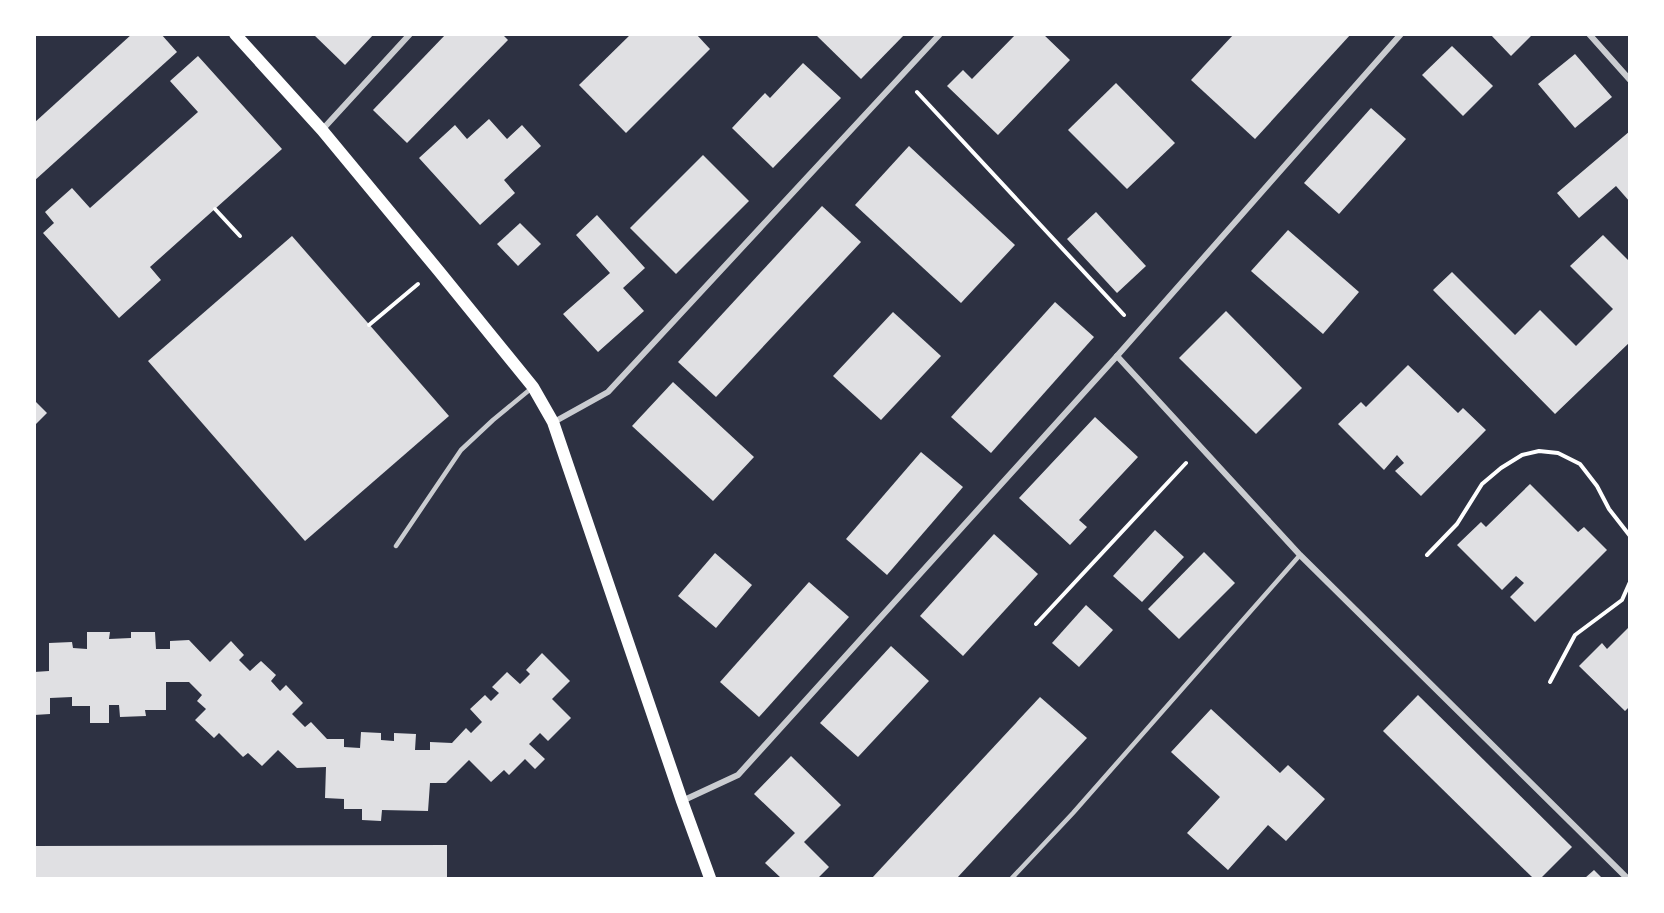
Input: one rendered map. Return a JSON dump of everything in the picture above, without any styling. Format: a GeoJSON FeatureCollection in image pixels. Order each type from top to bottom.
{"type":"FeatureCollection","features":[{"type":"Feature","properties":{"kind":"main road"},"geometry":{"type":"LineString","coordinates":[[235,34],[322,130],[533,387],[553,422],[710,879]]}},
{"type":"Feature","properties":{"kind":"street"},"geometry":{"type":"LineString","coordinates":[[322,130],[410,34]]}},
{"type":"Feature","properties":{"kind":"street"},"geometry":{"type":"LineString","coordinates":[[553,422],[608,392],[940,34]]}},
{"type":"Feature","properties":{"kind":"street"},"geometry":{"type":"LineString","coordinates":[[682,801],[738,775],[1117,356],[1401,34]]}},
{"type":"Feature","properties":{"kind":"street"},"geometry":{"type":"LineString","coordinates":[[1589,34],[1629,80]]}},
{"type":"Feature","properties":{"kind":"street"},"geometry":{"type":"LineString","coordinates":[[1117,356],[1300,555],[1627,879]]}},
{"type":"Feature","properties":{"kind":"lane"},"geometry":{"type":"LineString","coordinates":[[396,546],[461,450],[533,387]]}},
{"type":"Feature","properties":{"kind":"lane"},"geometry":{"type":"LineString","coordinates":[[1012,879],[1300,555]]}},
{"type":"Feature","properties":{"kind":"path"},"geometry":{"type":"LineString","coordinates":[[902,75],[1139,330]]}},
{"type":"Feature","properties":{"kind":"path"},"geometry":{"type":"LineString","coordinates":[[215,209],[240,236]]}},
{"type":"Feature","properties":{"kind":"path"},"geometry":{"type":"LineString","coordinates":[[369,325],[414,286]]}},
{"type":"Feature","properties":{"kind":"path"},"geometry":{"type":"LineString","coordinates":[[1036,624],[1201,447]]}},
{"type":"Feature","properties":{"kind":"path"},"geometry":{"type":"LineString","coordinates":[[1427,555],[1457,524],[1482,484],[1501,468],[1522,455],[1539,450],[1558,453],[1580,464],[1629,536]]}},
{"type":"Feature","properties":{"kind":"path"},"geometry":{"type":"LineString","coordinates":[[1550,682],[1575,635],[1622,600],[1629,582]]}},
{"type":"Feature","properties":{"kind":"building"},"geometry":{"type":"Polygon","coordinates":[[[132,34],[161,34],[177,52],[34,181],[34,123],[132,34]]]}},
{"type":"Feature","properties":{"kind":"building"},"geometry":{"type":"Polygon","coordinates":[[[313,34],[374,34],[345,65],[313,34]]]}},
{"type":"Feature","properties":{"kind":"building"},"geometry":{"type":"Polygon","coordinates":[[[446,34],[502,34],[508,40],[407,143],[373,110],[446,34]]]}},
{"type":"Feature","properties":{"kind":"building"},"geometry":{"type":"Polygon","coordinates":[[[631,34],[696,34],[710,49],[626,133],[579,85],[631,34]]]}},
{"type":"Feature","properties":{"kind":"building"},"geometry":{"type":"Polygon","coordinates":[[[815,34],[905,34],[861,79],[815,34]]]}},
{"type":"Feature","properties":{"kind":"building"},"geometry":{"type":"Polygon","coordinates":[[[1016,34],[1043,34],[1070,60],[998,135],[947,86],[963,70],[972,79],[1016,34]]]}},
{"type":"Feature","properties":{"kind":"building"},"geometry":{"type":"Polygon","coordinates":[[[1234,34],[1351,34],[1255,139],[1191,80],[1234,34]]]}},
{"type":"Feature","properties":{"kind":"building"},"geometry":{"type":"Polygon","coordinates":[[[1490,34],[1533,34],[1511,56],[1490,34]]]}},
{"type":"Feature","properties":{"kind":"building"},"geometry":{"type":"Polygon","coordinates":[[[1452,46],[1493,86],[1463,116],[1422,75],[1452,46]]]}},
{"type":"Feature","properties":{"kind":"building"},"geometry":{"type":"Polygon","coordinates":[[[1575,54],[1612,97],[1575,128],[1538,84],[1575,54]]]}},
{"type":"Feature","properties":{"kind":"building"},"geometry":{"type":"Polygon","coordinates":[[[198,56],[282,149],[150,267],[161,280],[119,318],[43,233],[54,223],[45,212],[72,188],[90,208],[198,112],[170,81],[198,56]]]}},
{"type":"Feature","properties":{"kind":"building"},"geometry":{"type":"Polygon","coordinates":[[[803,63],[841,98],[773,168],[732,128],[765,93],[770,98],[803,63]]]}},
{"type":"Feature","properties":{"kind":"building"},"geometry":{"type":"Polygon","coordinates":[[[1116,83],[1175,143],[1127,189],[1068,130],[1116,83]]]}},
{"type":"Feature","properties":{"kind":"building"},"geometry":{"type":"Polygon","coordinates":[[[1371,108],[1406,139],[1339,214],[1304,183],[1371,108]]]}},
{"type":"Feature","properties":{"kind":"building"},"geometry":{"type":"Polygon","coordinates":[[[489,119],[507,139],[522,125],[541,146],[504,180],[515,193],[480,225],[419,158],[455,125],[467,139],[489,119]]]}},
{"type":"Feature","properties":{"kind":"building"},"geometry":{"type":"Polygon","coordinates":[[[1630,131],[1630,202],[1616,186],[1579,218],[1557,193],[1630,131]]]}},
{"type":"Feature","properties":{"kind":"building"},"geometry":{"type":"Polygon","coordinates":[[[909,146],[1015,245],[961,303],[855,205],[909,146]]]}},
{"type":"Feature","properties":{"kind":"building"},"geometry":{"type":"Polygon","coordinates":[[[703,155],[749,201],[676,274],[630,228],[703,155]]]}},
{"type":"Feature","properties":{"kind":"building"},"geometry":{"type":"Polygon","coordinates":[[[822,206],[861,242],[716,397],[678,362],[822,206]]]}},
{"type":"Feature","properties":{"kind":"building"},"geometry":{"type":"Polygon","coordinates":[[[1096,212],[1146,266],[1117,293],[1067,239],[1096,212]]]}},
{"type":"Feature","properties":{"kind":"building"},"geometry":{"type":"Polygon","coordinates":[[[597,215],[645,268],[623,288],[644,311],[598,352],[563,314],[610,273],[576,235],[597,215]]]}},
{"type":"Feature","properties":{"kind":"building"},"geometry":{"type":"Polygon","coordinates":[[[520,223],[541,244],[518,266],[497,244],[520,223]]]}},
{"type":"Feature","properties":{"kind":"building"},"geometry":{"type":"Polygon","coordinates":[[[1288,230],[1359,292],[1323,334],[1251,271],[1288,230]]]}},
{"type":"Feature","properties":{"kind":"building"},"geometry":{"type":"Polygon","coordinates":[[[1603,235],[1630,262],[1630,342],[1555,414],[1433,290],[1452,272],[1515,335],[1540,310],[1576,346],[1613,309],[1570,266],[1603,235]]]}},
{"type":"Feature","properties":{"kind":"building"},"geometry":{"type":"Polygon","coordinates":[[[292,236],[449,416],[305,541],[148,361],[292,236]]]}},
{"type":"Feature","properties":{"kind":"building"},"geometry":{"type":"Polygon","coordinates":[[[1055,302],[1094,337],[991,453],[951,417],[1055,302]]]}},
{"type":"Feature","properties":{"kind":"building"},"geometry":{"type":"Polygon","coordinates":[[[1226,311],[1302,388],[1256,434],[1179,358],[1226,311]]]}},
{"type":"Feature","properties":{"kind":"building"},"geometry":{"type":"Polygon","coordinates":[[[893,312],[941,356],[881,420],[833,376],[893,312]]]}},
{"type":"Feature","properties":{"kind":"building"},"geometry":{"type":"Polygon","coordinates":[[[1408,365],[1458,413],[1463,408],[1486,430],[1421,496],[1395,471],[1404,463],[1397,455],[1384,470],[1338,424],[1361,402],[1366,407],[1408,365]]]}},
{"type":"Feature","properties":{"kind":"building"},"geometry":{"type":"Polygon","coordinates":[[[673,382],[754,457],[713,501],[632,426],[673,382]]]}},
{"type":"Feature","properties":{"kind":"building"},"geometry":{"type":"Polygon","coordinates":[[[34,400],[47,413],[34,426],[34,400]]]}},
{"type":"Feature","properties":{"kind":"building"},"geometry":{"type":"Polygon","coordinates":[[[1095,417],[1138,457],[1079,520],[1087,527],[1070,545],[1019,498],[1095,417]]]}},
{"type":"Feature","properties":{"kind":"building"},"geometry":{"type":"Polygon","coordinates":[[[921,452],[963,487],[887,575],[846,539],[921,452]]]}},
{"type":"Feature","properties":{"kind":"building"},"geometry":{"type":"Polygon","coordinates":[[[1530,484],[1578,532],[1584,527],[1607,550],[1535,622],[1510,597],[1524,583],[1516,576],[1502,590],[1457,545],[1481,522],[1486,527],[1530,484]]]}},
{"type":"Feature","properties":{"kind":"building"},"geometry":{"type":"Polygon","coordinates":[[[1155,530],[1184,557],[1142,602],[1113,576],[1155,530]]]}},
{"type":"Feature","properties":{"kind":"building"},"geometry":{"type":"Polygon","coordinates":[[[994,534],[1038,574],[963,656],[920,616],[994,534]]]}},
{"type":"Feature","properties":{"kind":"building"},"geometry":{"type":"Polygon","coordinates":[[[1204,552],[1235,583],[1179,639],[1148,609],[1204,552]]]}},
{"type":"Feature","properties":{"kind":"building"},"geometry":{"type":"Polygon","coordinates":[[[715,553],[752,585],[716,628],[678,596],[715,553]]]}},
{"type":"Feature","properties":{"kind":"building"},"geometry":{"type":"Polygon","coordinates":[[[809,582],[849,617],[759,717],[720,682],[809,582]]]}},
{"type":"Feature","properties":{"kind":"building"},"geometry":{"type":"Polygon","coordinates":[[[1086,605],[1113,630],[1079,667],[1052,643],[1086,605]]]}},
{"type":"Feature","properties":{"kind":"building"},"geometry":{"type":"Polygon","coordinates":[[[1630,626],[1630,706],[1625,711],[1579,666],[1602,643],[1607,649],[1630,626]]]}},
{"type":"Feature","properties":{"kind":"building"},"geometry":{"type":"Polygon","coordinates":[[[87,632],[110,632],[109,639],[131,638],[131,632],[155,632],[156,649],[170,649],[170,641],[189,640],[210,662],[231,641],[244,655],[239,660],[250,671],[261,661],[276,675],[271,681],[280,691],[286,685],[303,703],[292,714],[305,727],[311,722],[327,739],[344,739],[344,747],[360,748],[361,732],[381,733],[381,740],[394,741],[394,733],[416,734],[415,750],[430,750],[430,742],[452,743],[466,728],[471,733],[482,722],[470,709],[485,695],[491,701],[499,693],[492,687],[507,672],[520,684],[530,674],[526,670],[542,653],[570,681],[552,699],[571,718],[548,741],[540,733],[529,744],[545,759],[535,769],[525,759],[509,775],[504,770],[491,782],[469,760],[446,783],[430,783],[428,811],[382,810],[381,821],[362,820],[362,809],[344,809],[344,799],[325,798],[326,767],[297,768],[278,750],[262,766],[248,753],[243,757],[219,733],[214,738],[195,720],[206,709],[197,701],[202,695],[189,682],[166,682],[166,710],[145,710],[146,716],[120,717],[119,705],[109,705],[109,723],[90,723],[90,706],[72,706],[72,697],[50,698],[50,714],[34,715],[34,672],[49,671],[49,643],[72,642],[73,648],[87,649],[87,632]]]}},
{"type":"Feature","properties":{"kind":"building"},"geometry":{"type":"Polygon","coordinates":[[[891,646],[929,681],[858,757],[820,723],[891,646]]]}},
{"type":"Feature","properties":{"kind":"building"},"geometry":{"type":"Polygon","coordinates":[[[1418,695],[1572,847],[1541,878],[1533,878],[1383,731],[1418,695]]]}},
{"type":"Feature","properties":{"kind":"building"},"geometry":{"type":"Polygon","coordinates":[[[1040,697],[1087,738],[957,878],[872,878],[1040,697]]]}},
{"type":"Feature","properties":{"kind":"building"},"geometry":{"type":"Polygon","coordinates":[[[1211,709],[1280,773],[1288,765],[1325,799],[1286,841],[1268,825],[1228,870],[1187,833],[1220,797],[1171,752],[1211,709]]]}},
{"type":"Feature","properties":{"kind":"building"},"geometry":{"type":"Polygon","coordinates":[[[791,756],[841,805],[804,842],[829,867],[818,878],[781,878],[765,863],[795,833],[754,794],[791,756]]]}},
{"type":"Feature","properties":{"kind":"building"},"geometry":{"type":"Polygon","coordinates":[[[447,845],[447,878],[34,878],[34,846],[447,845]]]}},
{"type":"Feature","properties":{"kind":"building"},"geometry":{"type":"Polygon","coordinates":[[[1594,870],[1602,878],[1585,878],[1594,870]]]}}]}
